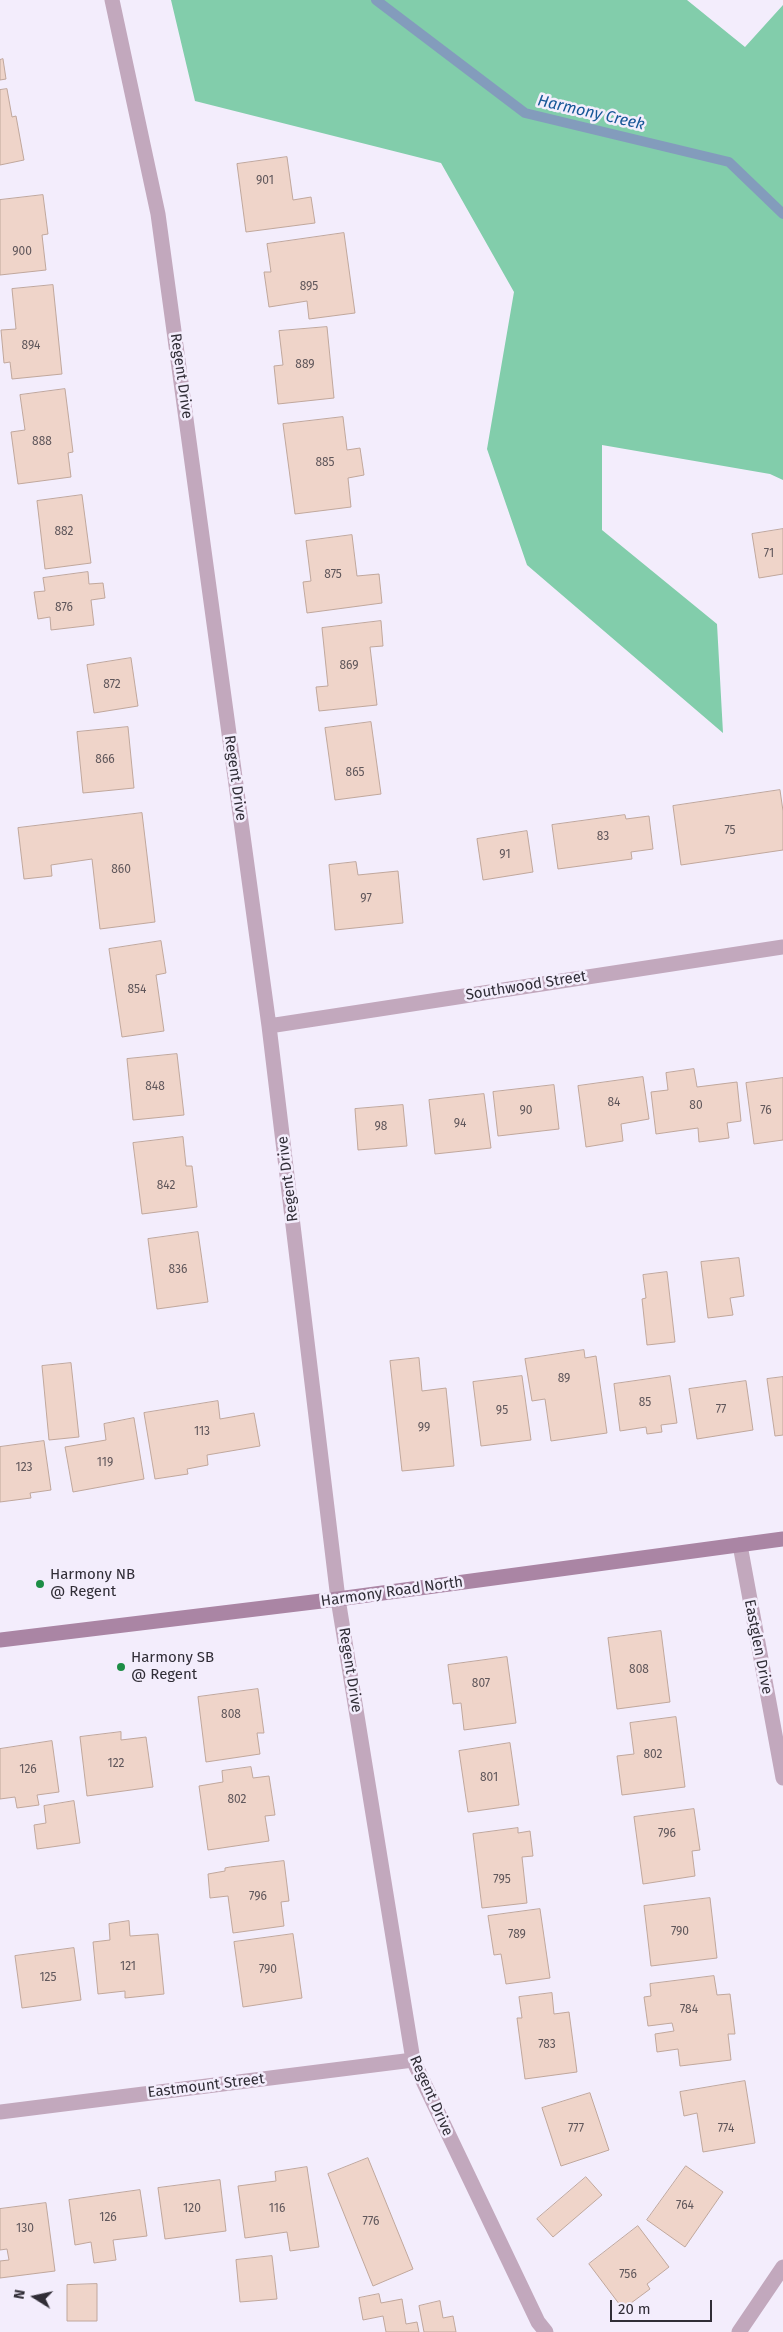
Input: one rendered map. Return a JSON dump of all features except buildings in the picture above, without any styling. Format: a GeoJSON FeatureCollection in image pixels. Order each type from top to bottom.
{"type":"FeatureCollection","features":[{"type":"Feature","properties":{"kind":"main road","name":"Harmony Road North"},"geometry":{"type":"LineString","coordinates":[[0,1640],[338,1599],[783,1539]]}},
{"type":"Feature","properties":{"kind":"street","name":"Regent Drive"},"geometry":{"type":"LineString","coordinates":[[112,0],[158,214],[270,1026],[338,1599],[413,2060],[538,2322],[546,2332]]}},
{"type":"Feature","properties":{"kind":"street","name":"Southwood Street"},"geometry":{"type":"LineString","coordinates":[[270,1026],[783,946]]}},
{"type":"Feature","properties":{"kind":"street","name":"Eastglen Drive"},"geometry":{"type":"LineString","coordinates":[[740,1545],[783,1778]]}},
{"type":"Feature","properties":{"kind":"street","name":"Eastmount Street"},"geometry":{"type":"LineString","coordinates":[[0,2112],[413,2060]]}},
{"type":"Feature","properties":{"kind":"street"},"geometry":{"type":"LineString","coordinates":[[739,2332],[783,2268]]}},
{"type":"Feature","properties":{"kind":"green space"},"geometry":{"type":"Polygon","coordinates":[[[171,0],[687,0],[745,47],[783,5],[783,480],[770,474],[602,445],[602,530],[717,624],[723,733],[527,565],[487,449],[514,292],[441,163],[195,101],[171,0]]]}},
{"type":"Feature","properties":{"kind":"waterway","name":"Harmony Creek"},"geometry":{"type":"LineString","coordinates":[[376,0],[525,113],[729,162],[783,214]]}},
{"type":"Feature","properties":{"kind":"place","name":"Harmony NB @ Regent"},"geometry":{"type":"Point","coordinates":[40,1584]}},
{"type":"Feature","properties":{"kind":"place","name":"Harmony SB @ Regent"},"geometry":{"type":"Point","coordinates":[121,1667]}}]}
